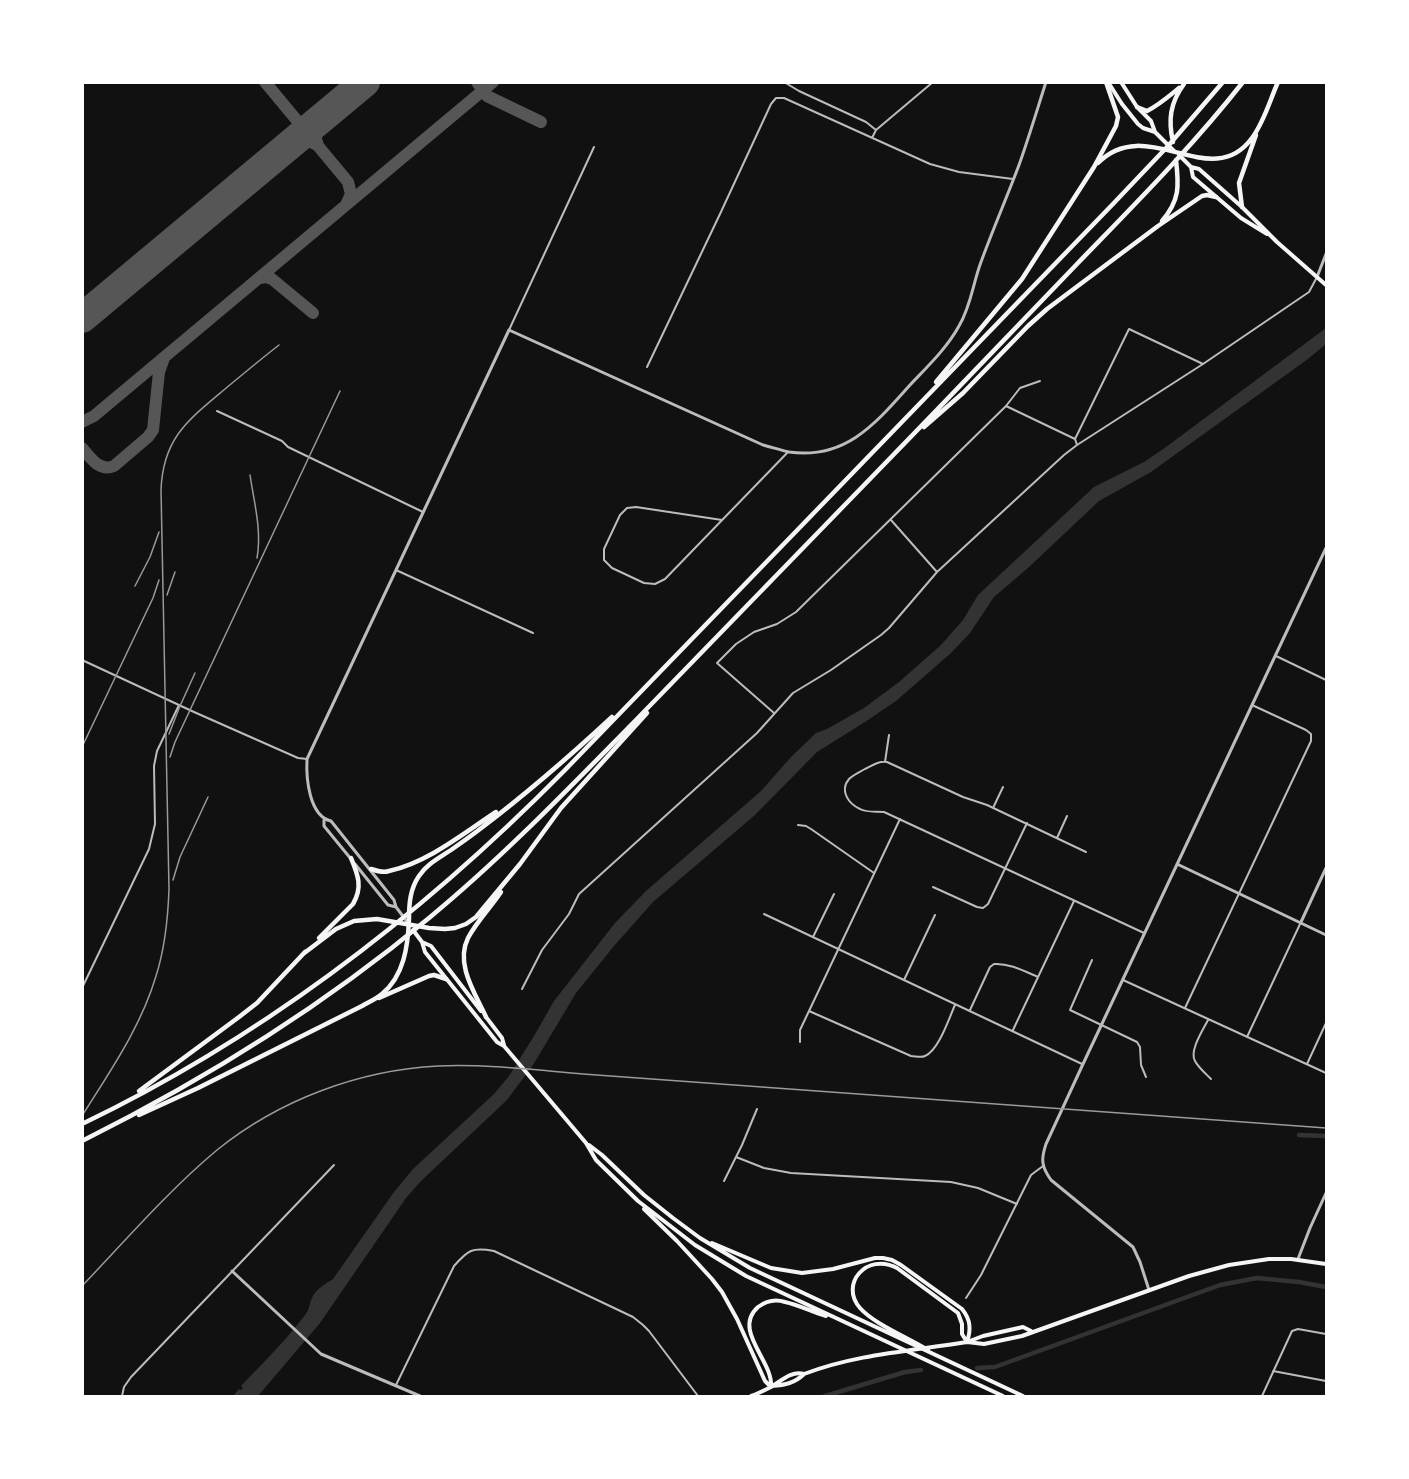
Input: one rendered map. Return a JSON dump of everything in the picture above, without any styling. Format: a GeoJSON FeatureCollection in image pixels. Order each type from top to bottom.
{"type":"FeatureCollection","features":[{"type":"Feature","properties":{"kind":"highway"},"geometry":{"type":"LineString","coordinates":[[915,408],[1022,279],[1094,167],[1116,126],[1118,117],[1107,82]]}},
{"type":"Feature","properties":{"kind":"highway"},"geometry":{"type":"LineString","coordinates":[[82,1124],[204,1058],[257,1025],[377,940],[466,866],[518,818],[1154,161],[1223,82]]}},
{"type":"Feature","properties":{"kind":"highway"},"geometry":{"type":"LineString","coordinates":[[101,1132],[281,1028],[334,992],[400,942],[470,883],[534,824],[705,650],[1193,142],[1243,82]]}},
{"type":"Feature","properties":{"kind":"highway"},"geometry":{"type":"LineString","coordinates":[[1242,207],[1239,183],[1278,82]]}},
{"type":"Feature","properties":{"kind":"highway"},"geometry":{"type":"LineString","coordinates":[[1137,107],[1147,111],[1157,106],[1185,83]]}},
{"type":"Feature","properties":{"kind":"highway"},"geometry":{"type":"LineString","coordinates":[[1158,226],[1173,206],[1178,192],[1178,177],[1170,126],[1171,108],[1185,83]]}},
{"type":"Feature","properties":{"kind":"highway"},"geometry":{"type":"LineString","coordinates":[[1094,167],[1105,156],[1119,148],[1135,145],[1200,158],[1219,159],[1238,152],[1253,137],[1262,120]]}},
{"type":"Feature","properties":{"kind":"highway"},"geometry":{"type":"LineString","coordinates":[[897,451],[963,393],[1038,317],[1158,226],[1202,196],[1216,197]]}},
{"type":"Feature","properties":{"kind":"highway"},"geometry":{"type":"LineString","coordinates":[[486,1017],[463,961],[468,938],[561,808],[705,650]]}},
{"type":"Feature","properties":{"kind":"highway"},"geometry":{"type":"LineString","coordinates":[[362,1006],[391,985],[401,967],[409,925],[410,894],[421,873],[570,756],[656,676]]}},
{"type":"Feature","properties":{"kind":"highway"},"geometry":{"type":"LineString","coordinates":[[371,869],[389,871],[426,857],[516,800]]}},
{"type":"Feature","properties":{"kind":"highway"},"geometry":{"type":"LineString","coordinates":[[119,1106],[257,1003],[352,904],[359,891],[359,882],[351,858]]}},
{"type":"Feature","properties":{"kind":"highway"},"geometry":{"type":"LineString","coordinates":[[303,954],[336,929],[354,921],[377,919],[446,929],[466,924],[476,917],[520,864]]}},
{"type":"Feature","properties":{"kind":"highway"},"geometry":{"type":"LineString","coordinates":[[82,1141],[198,1088],[362,1006],[429,976],[434,975],[446,979]]}},
{"type":"Feature","properties":{"kind":"main road"},"geometry":{"type":"LineString","coordinates":[[1107,82],[1138,124],[1155,132]]}},
{"type":"Feature","properties":{"kind":"main road"},"geometry":{"type":"LineString","coordinates":[[1121,82],[1137,107],[1151,122],[1155,132],[1174,151],[1191,167],[1199,169],[1326,285]]}},
{"type":"Feature","properties":{"kind":"main road"},"geometry":{"type":"LineString","coordinates":[[1191,167],[1193,177],[1216,197],[1241,218],[1273,238]]}},
{"type":"Feature","properties":{"kind":"main road"},"geometry":{"type":"LineString","coordinates":[[409,925],[422,942],[425,952],[497,1042],[504,1046],[544,1092],[586,1143],[596,1161],[638,1201],[695,1245],[746,1276],[1004,1396]]}},
{"type":"Feature","properties":{"kind":"main road"},"geometry":{"type":"LineString","coordinates":[[422,942],[431,946],[502,1038],[504,1046]]}},
{"type":"Feature","properties":{"kind":"main road"},"geometry":{"type":"LineString","coordinates":[[586,1143],[644,1195],[700,1238],[750,1269],[1023,1396]]}},
{"type":"Feature","properties":{"kind":"main road"},"geometry":{"type":"LineString","coordinates":[[638,1201],[722,1292],[765,1381],[771,1387]]}},
{"type":"Feature","properties":{"kind":"main road"},"geometry":{"type":"LineString","coordinates":[[700,1238],[771,1268],[802,1273],[833,1269],[875,1258],[883,1257],[892,1260],[962,1309],[970,1327],[967,1342]]}},
{"type":"Feature","properties":{"kind":"main road"},"geometry":{"type":"LineString","coordinates":[[967,1342],[984,1344],[1022,1336],[1198,1273],[1229,1265],[1269,1259],[1298,1259],[1326,1264]]}},
{"type":"Feature","properties":{"kind":"main road"},"geometry":{"type":"LineString","coordinates":[[941,1358],[871,1318],[859,1307],[853,1290],[858,1275],[863,1269],[876,1263],[890,1264],[897,1268],[958,1313],[962,1324],[962,1334],[967,1342]]}},
{"type":"Feature","properties":{"kind":"main road"},"geometry":{"type":"LineString","coordinates":[[771,1387],[771,1378],[750,1332],[753,1314],[758,1308],[774,1300],[834,1318]]}},
{"type":"Feature","properties":{"kind":"main road"},"geometry":{"type":"LineString","coordinates":[[751,1396],[771,1387],[786,1385],[798,1380],[804,1374],[851,1359],[967,1342],[1023,1327],[1032,1331]]}},
{"type":"Feature","properties":{"kind":"street"},"geometry":{"type":"LineString","coordinates":[[784,82],[867,122],[876,130]]}},
{"type":"Feature","properties":{"kind":"street"},"geometry":{"type":"LineString","coordinates":[[872,138],[876,130],[933,82]]}},
{"type":"Feature","properties":{"kind":"street"},"geometry":{"type":"LineString","coordinates":[[509,330],[763,445],[789,452],[812,453],[835,448],[860,436],[879,419],[954,336],[965,316],[978,268],[1014,179],[1046,82]]}},
{"type":"Feature","properties":{"kind":"street"},"geometry":{"type":"LineString","coordinates":[[647,368],[771,104],[776,98],[784,98],[915,158],[951,170],[1014,179]]}},
{"type":"Feature","properties":{"kind":"street"},"geometry":{"type":"LineString","coordinates":[[396,908],[388,905],[324,826],[324,820],[311,797],[306,772],[307,759],[594,147]]}},
{"type":"Feature","properties":{"kind":"street"},"geometry":{"type":"LineString","coordinates":[[522,989],[542,950],[569,914],[579,894],[757,733],[793,693],[881,635],[937,572],[1077,445],[1309,292],[1326,254]]}},
{"type":"Feature","properties":{"kind":"street"},"geometry":{"type":"LineString","coordinates":[[1077,445],[1075,439],[1129,329],[1203,364]]}},
{"type":"Feature","properties":{"kind":"street"},"geometry":{"type":"LineString","coordinates":[[774,713],[717,663],[736,644],[754,632],[777,624],[796,612],[1006,406],[1020,388],[1040,381]]}},
{"type":"Feature","properties":{"kind":"street"},"geometry":{"type":"LineString","coordinates":[[1006,406],[1075,439]]}},
{"type":"Feature","properties":{"kind":"street"},"geometry":{"type":"LineString","coordinates":[[217,411],[423,512]]}},
{"type":"Feature","properties":{"kind":"street"},"geometry":{"type":"LineString","coordinates":[[722,520],[636,507],[627,508],[620,515],[604,549],[604,560],[612,568],[644,583],[655,584],[665,579],[789,452]]}},
{"type":"Feature","properties":{"kind":"street"},"geometry":{"type":"LineString","coordinates":[[890,520],[937,572]]}},
{"type":"Feature","properties":{"kind":"street"},"geometry":{"type":"LineString","coordinates":[[1149,1290],[1133,1247],[1051,1180],[1044,1171],[1042,1155],[1326,548]]}},
{"type":"Feature","properties":{"kind":"street"},"geometry":{"type":"LineString","coordinates":[[395,570],[533,633]]}},
{"type":"Feature","properties":{"kind":"street"},"geometry":{"type":"LineString","coordinates":[[1276,656],[1326,680]]}},
{"type":"Feature","properties":{"kind":"street"},"geometry":{"type":"LineString","coordinates":[[82,660],[298,758],[307,759]]}},
{"type":"Feature","properties":{"kind":"street"},"geometry":{"type":"LineString","coordinates":[[82,988],[149,849],[155,824],[154,766],[157,751],[179,705]]}},
{"type":"Feature","properties":{"kind":"street"},"geometry":{"type":"LineString","coordinates":[[1185,1008],[1311,741],[1311,734],[1306,730],[1252,705]]}},
{"type":"Feature","properties":{"kind":"street"},"geometry":{"type":"LineString","coordinates":[[885,762],[889,735]]}},
{"type":"Feature","properties":{"kind":"street"},"geometry":{"type":"LineString","coordinates":[[1086,852],[993,808],[885,762],[876,763],[852,777],[847,783],[845,792],[848,800],[861,810],[884,812],[1144,933]]}},
{"type":"Feature","properties":{"kind":"street"},"geometry":{"type":"LineString","coordinates":[[993,808],[1003,787]]}},
{"type":"Feature","properties":{"kind":"street"},"geometry":{"type":"LineString","coordinates":[[1057,838],[1067,816]]}},
{"type":"Feature","properties":{"kind":"street"},"geometry":{"type":"LineString","coordinates":[[800,1042],[800,1030],[900,819]]}},
{"type":"Feature","properties":{"kind":"street"},"geometry":{"type":"LineString","coordinates":[[324,820],[331,821],[371,869],[409,925]]}},
{"type":"Feature","properties":{"kind":"street"},"geometry":{"type":"LineString","coordinates":[[933,887],[983,908],[988,904],[1027,824]]}},
{"type":"Feature","properties":{"kind":"street"},"geometry":{"type":"LineString","coordinates":[[798,825],[811,829],[874,873]]}},
{"type":"Feature","properties":{"kind":"street"},"geometry":{"type":"LineString","coordinates":[[1177,864],[1326,934]]}},
{"type":"Feature","properties":{"kind":"street"},"geometry":{"type":"LineString","coordinates":[[1247,1036],[1326,870]]}},
{"type":"Feature","properties":{"kind":"street"},"geometry":{"type":"LineString","coordinates":[[813,937],[834,894]]}},
{"type":"Feature","properties":{"kind":"street"},"geometry":{"type":"LineString","coordinates":[[1013,1030],[1074,901]]}},
{"type":"Feature","properties":{"kind":"street"},"geometry":{"type":"LineString","coordinates":[[764,914],[1083,1064]]}},
{"type":"Feature","properties":{"kind":"street"},"geometry":{"type":"LineString","coordinates":[[904,980],[935,915]]}},
{"type":"Feature","properties":{"kind":"street"},"geometry":{"type":"LineString","coordinates":[[1092,960],[1070,1010],[1137,1042],[1140,1047],[1141,1065],[1146,1077]]}},
{"type":"Feature","properties":{"kind":"street"},"geometry":{"type":"LineString","coordinates":[[970,1011],[990,967],[994,964],[1000,963],[1038,977]]}},
{"type":"Feature","properties":{"kind":"street"},"geometry":{"type":"LineString","coordinates":[[1123,980],[1326,1073]]}},
{"type":"Feature","properties":{"kind":"street"},"geometry":{"type":"LineString","coordinates":[[809,1011],[911,1056],[925,1056],[937,1046],[955,1004]]}},
{"type":"Feature","properties":{"kind":"street"},"geometry":{"type":"LineString","coordinates":[[1208,1019],[1193,1051],[1193,1057],[1210,1079]]}},
{"type":"Feature","properties":{"kind":"street"},"geometry":{"type":"LineString","coordinates":[[1307,1064],[1326,1023]]}},
{"type":"Feature","properties":{"kind":"street"},"geometry":{"type":"LineString","coordinates":[[724,1181],[757,1109]]}},
{"type":"Feature","properties":{"kind":"street"},"geometry":{"type":"LineString","coordinates":[[736,1157],[764,1168],[791,1173],[951,1182],[978,1188],[1017,1204]]}},
{"type":"Feature","properties":{"kind":"street"},"geometry":{"type":"LineString","coordinates":[[122,1396],[124,1387],[131,1377],[334,1165]]}},
{"type":"Feature","properties":{"kind":"street"},"geometry":{"type":"LineString","coordinates":[[966,1298],[981,1275],[1031,1175],[1043,1166]]}},
{"type":"Feature","properties":{"kind":"street"},"geometry":{"type":"LineString","coordinates":[[1298,1259],[1326,1193]]}},
{"type":"Feature","properties":{"kind":"street"},"geometry":{"type":"LineString","coordinates":[[396,1385],[453,1266],[464,1254],[483,1249],[494,1251],[633,1317],[647,1329],[698,1396]]}},
{"type":"Feature","properties":{"kind":"street"},"geometry":{"type":"LineString","coordinates":[[232,1271],[321,1354],[420,1396]]}},
{"type":"Feature","properties":{"kind":"street"},"geometry":{"type":"LineString","coordinates":[[1262,1396],[1295,1329],[1326,1334]]}},
{"type":"Feature","properties":{"kind":"street"},"geometry":{"type":"LineString","coordinates":[[1274,1371],[1326,1381]]}},
{"type":"Feature","properties":{"kind":"shaded area"},"geometry":{"type":"Polygon","coordinates":[[[1326,328],[1326,344],[1308,359],[1151,472],[1099,501],[994,597],[970,633],[951,653],[896,701],[817,752],[755,815],[653,902],[576,993],[533,1065],[507,1100],[406,1198],[320,1323],[258,1396],[233,1396],[243,1388],[241,1386],[307,1313],[316,1292],[333,1279],[394,1192],[413,1169],[494,1094],[509,1076],[554,1001],[615,923],[646,891],[761,791],[816,733],[864,708],[899,682],[941,645],[963,620],[978,595],[1094,487],[1144,462],[1166,447],[1326,328]]]}},
{"type":"Feature","properties":{"kind":"waterway"},"geometry":{"type":"LineString","coordinates":[[1299,1135],[1326,1136]]}},
{"type":"Feature","properties":{"kind":"waterway"},"geometry":{"type":"LineString","coordinates":[[977,1368],[995,1367],[1220,1285],[1257,1278],[1326,1287]]}},
{"type":"Feature","properties":{"kind":"waterway"},"geometry":{"type":"LineString","coordinates":[[825,1396],[905,1372],[921,1370]]}},
{"type":"Feature","properties":{"kind":"taxiway"},"geometry":{"type":"LineString","coordinates":[[265,82],[348,182],[351,194],[346,205]]}},
{"type":"Feature","properties":{"kind":"taxiway"},"geometry":{"type":"LineString","coordinates":[[477,82],[487,96],[541,122]]}},
{"type":"Feature","properties":{"kind":"taxiway"},"geometry":{"type":"LineString","coordinates":[[82,422],[94,416],[493,82]]}},
{"type":"Feature","properties":{"kind":"taxiway"},"geometry":{"type":"LineString","coordinates":[[318,145],[316,130],[324,116]]}},
{"type":"Feature","properties":{"kind":"taxiway"},"geometry":{"type":"LineString","coordinates":[[288,146],[303,141],[317,145]]}},
{"type":"Feature","properties":{"kind":"taxiway"},"geometry":{"type":"LineString","coordinates":[[260,278],[272,279],[313,313]]}},
{"type":"Feature","properties":{"kind":"taxiway"},"geometry":{"type":"LineString","coordinates":[[82,448],[100,466],[109,467],[114,466],[148,437],[153,430],[159,372],[164,358]]}},
{"type":"Feature","properties":{"kind":"runway"},"geometry":{"type":"LineString","coordinates":[[82,318],[365,82]]}},
{"type":"Feature","properties":{"kind":"railway"},"geometry":{"type":"LineString","coordinates":[[82,1116],[124,1048],[142,1013],[150,995],[166,933],[169,889],[161,490],[163,472],[172,443],[189,421],[279,345]]}},
{"type":"Feature","properties":{"kind":"railway"},"geometry":{"type":"LineString","coordinates":[[170,757],[340,391]]}},
{"type":"Feature","properties":{"kind":"railway"},"geometry":{"type":"LineString","coordinates":[[250,475],[258,527],[257,558]]}},
{"type":"Feature","properties":{"kind":"railway"},"geometry":{"type":"LineString","coordinates":[[135,586],[150,557],[159,532]]}},
{"type":"Feature","properties":{"kind":"railway"},"geometry":{"type":"LineString","coordinates":[[167,595],[175,572]]}},
{"type":"Feature","properties":{"kind":"railway"},"geometry":{"type":"LineString","coordinates":[[82,747],[153,598],[159,580]]}},
{"type":"Feature","properties":{"kind":"railway"},"geometry":{"type":"LineString","coordinates":[[169,734],[195,673]]}},
{"type":"Feature","properties":{"kind":"railway"},"geometry":{"type":"LineString","coordinates":[[173,880],[180,857],[208,797]]}},
{"type":"Feature","properties":{"kind":"railway"},"geometry":{"type":"LineString","coordinates":[[82,1286],[181,1182],[241,1132],[267,1116],[321,1091],[350,1081],[408,1069],[438,1066],[511,1068],[1326,1128]]}}]}
